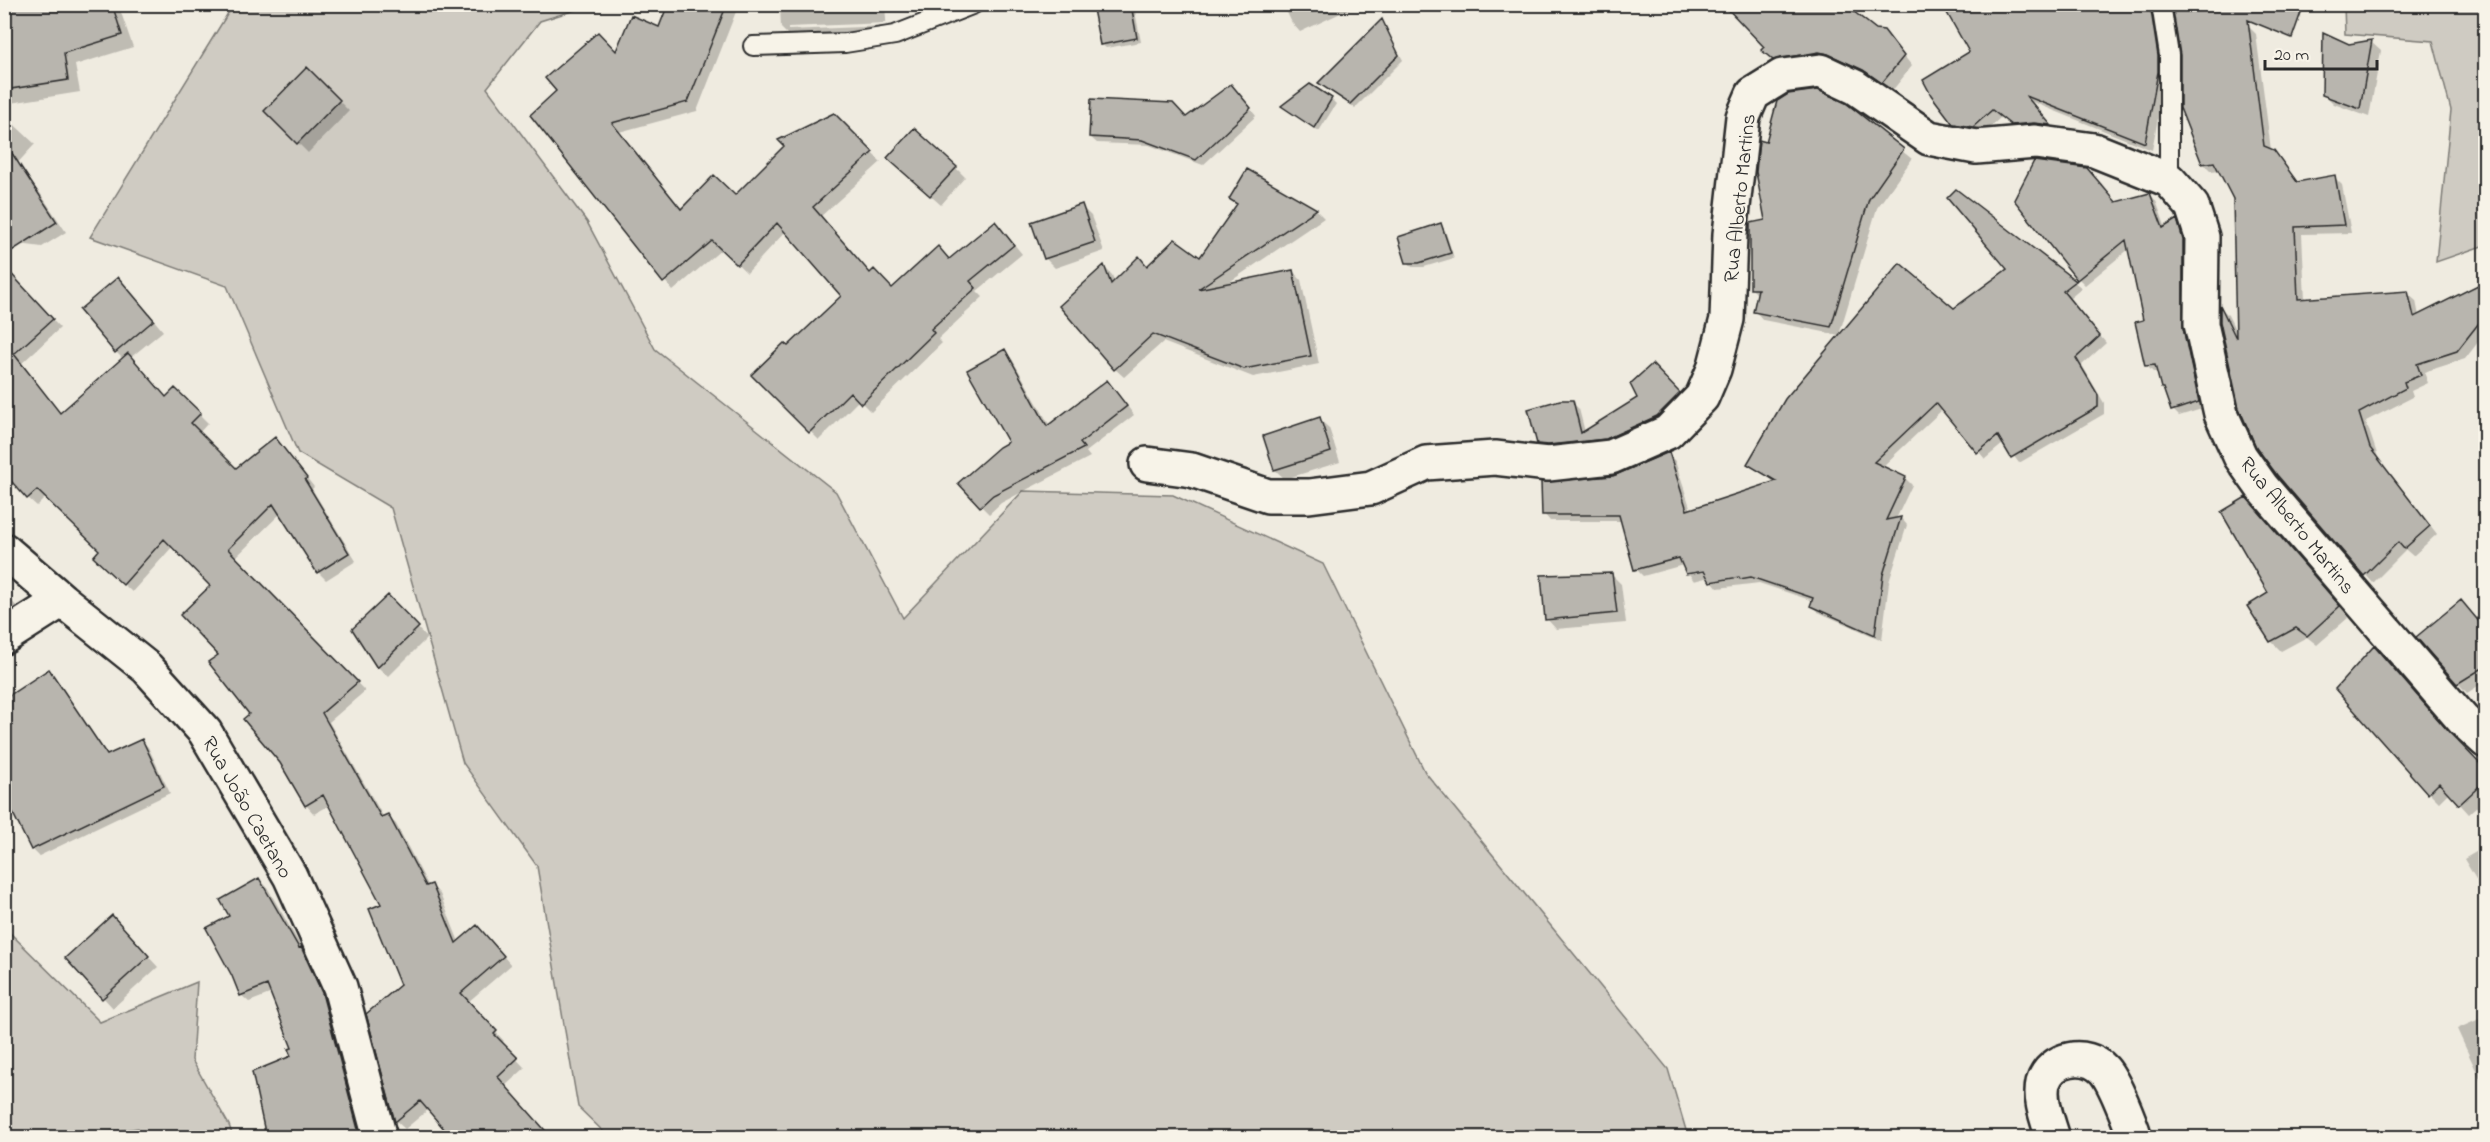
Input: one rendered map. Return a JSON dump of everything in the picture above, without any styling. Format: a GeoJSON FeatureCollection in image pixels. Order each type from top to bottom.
{"type":"FeatureCollection","features":[{"type":"Feature","properties":{"kind":"street","name":"Rua Alberto Martins"},"geometry":{"type":"LineString","coordinates":[[1147,464],[1191,470],[1268,496],[1309,496],[1371,488],[1426,463],[1495,458],[1548,464],[1611,457],[1668,432],[1702,397],[1714,369],[1728,319],[1730,234],[1743,117],[1753,94],[1782,76],[1821,70],[1855,87],[1929,138],[1976,147],[2035,142],[2094,150],[2169,180],[2192,206],[2202,237],[2201,324],[2221,414],[2240,456],[2269,496],[2463,720],[2486,741]]}},
{"type":"Feature","properties":{"kind":"street","name":"Rua João Caetano"},"geometry":{"type":"LineString","coordinates":[[4,550],[147,668],[205,732],[290,876],[340,987],[380,1137]]}},
{"type":"Feature","properties":{"kind":"street"},"geometry":{"type":"LineString","coordinates":[[4,637],[62,600]]}},
{"type":"Feature","properties":{"kind":"street"},"geometry":{"type":"LineString","coordinates":[[2053,1137],[2042,1096],[2044,1082],[2051,1069],[2060,1061],[2073,1059],[2089,1061],[2104,1070],[2127,1115],[2135,1137]]}},
{"type":"Feature","properties":{"kind":"lane"},"geometry":{"type":"LineString","coordinates":[[753,46],[844,43],[895,35],[974,4]]}},
{"type":"Feature","properties":{"kind":"lane"},"geometry":{"type":"LineString","coordinates":[[2161,4],[2169,55],[2169,180]]}},
{"type":"Feature","properties":{"kind":"shaded area"},"geometry":{"type":"Polygon","coordinates":[[[233,5],[591,5],[540,21],[487,88],[587,222],[655,349],[836,492],[903,618],[1023,491],[1173,495],[1323,564],[1425,772],[1668,1069],[1688,1137],[609,1137],[578,1107],[537,866],[463,763],[391,508],[298,453],[227,286],[90,237],[233,5]]]}},
{"type":"Feature","properties":{"kind":"shaded area"},"geometry":{"type":"Polygon","coordinates":[[[2344,5],[2485,5],[2485,245],[2436,262],[2451,110],[2433,41],[2345,34],[2344,5]]]}},
{"type":"Feature","properties":{"kind":"shaded area"},"geometry":{"type":"Polygon","coordinates":[[[4,927],[100,1022],[197,982],[192,1060],[229,1125],[233,1137],[140,1137],[138,1128],[82,1137],[5,1137],[4,927]]]}},
{"type":"Feature","properties":{"kind":"building"},"geometry":{"type":"Polygon","coordinates":[[[4,4],[112,4],[122,35],[64,53],[68,80],[4,90],[4,4]]]}},
{"type":"Feature","properties":{"kind":"building"},"geometry":{"type":"Polygon","coordinates":[[[668,4],[727,4],[688,102],[612,123],[681,209],[714,175],[735,195],[784,146],[778,140],[834,113],[873,152],[813,207],[870,273],[874,269],[892,288],[938,246],[949,259],[995,221],[1014,245],[970,281],[976,288],[931,329],[934,333],[861,404],[850,392],[809,433],[751,375],[784,343],[788,346],[841,296],[777,223],[737,265],[712,241],[663,283],[530,115],[556,91],[545,78],[598,32],[616,51],[631,15],[659,27],[668,4]]]}},
{"type":"Feature","properties":{"kind":"building"},"geometry":{"type":"Polygon","coordinates":[[[1092,4],[1131,4],[1137,38],[1100,45],[1092,4]]]}},
{"type":"Feature","properties":{"kind":"building"},"geometry":{"type":"Polygon","coordinates":[[[1723,4],[1844,4],[1876,29],[1884,30],[1904,56],[1882,83],[1863,70],[1819,52],[1773,60],[1761,50],[1764,47],[1723,4]]]}},
{"type":"Feature","properties":{"kind":"building"},"geometry":{"type":"Polygon","coordinates":[[[1942,4],[2150,4],[2158,56],[2158,72],[2145,143],[2026,96],[2051,125],[2034,123],[2011,125],[1992,110],[1973,127],[1953,124],[1931,95],[1923,80],[1969,52],[1942,4]]]}},
{"type":"Feature","properties":{"kind":"building"},"geometry":{"type":"Polygon","coordinates":[[[2172,4],[2304,4],[2292,38],[2248,20],[2264,146],[2274,150],[2297,182],[2335,175],[2344,225],[2295,227],[2298,299],[2408,291],[2414,317],[2486,281],[2486,314],[2457,351],[2417,364],[2421,375],[2404,382],[2406,388],[2359,413],[2370,448],[2430,526],[2404,549],[2398,542],[2364,576],[2277,475],[2256,447],[2239,408],[2220,322],[2220,305],[2236,338],[2233,199],[2214,162],[2202,164],[2180,108],[2180,55],[2172,4]]]}},
{"type":"Feature","properties":{"kind":"building"},"geometry":{"type":"Polygon","coordinates":[[[1382,19],[1399,55],[1350,104],[1318,83],[1382,19]]]}},
{"type":"Feature","properties":{"kind":"building"},"geometry":{"type":"Polygon","coordinates":[[[2323,32],[2349,44],[2372,40],[2360,109],[2322,95],[2323,32]]]}},
{"type":"Feature","properties":{"kind":"building"},"geometry":{"type":"Polygon","coordinates":[[[307,67],[340,100],[297,144],[264,111],[307,67]]]}},
{"type":"Feature","properties":{"kind":"building"},"geometry":{"type":"Polygon","coordinates":[[[1231,84],[1251,108],[1196,160],[1142,140],[1089,137],[1091,99],[1173,103],[1186,117],[1231,84]]]}},
{"type":"Feature","properties":{"kind":"building"},"geometry":{"type":"Polygon","coordinates":[[[1310,84],[1332,98],[1314,128],[1281,106],[1310,84]]]}},
{"type":"Feature","properties":{"kind":"building"},"geometry":{"type":"Polygon","coordinates":[[[1818,90],[1846,103],[1904,149],[1869,199],[1831,327],[1753,312],[1758,289],[1750,289],[1750,223],[1765,220],[1756,172],[1759,140],[1766,142],[1777,101],[1788,94],[1818,90]]]}},
{"type":"Feature","properties":{"kind":"building"},"geometry":{"type":"Polygon","coordinates":[[[914,128],[957,167],[930,196],[887,158],[914,128]]]}},
{"type":"Feature","properties":{"kind":"building"},"geometry":{"type":"Polygon","coordinates":[[[4,141],[57,222],[4,256],[4,141]]]}},
{"type":"Feature","properties":{"kind":"building"},"geometry":{"type":"Polygon","coordinates":[[[2034,161],[2087,168],[2116,202],[2150,193],[2163,228],[2177,219],[2183,240],[2183,328],[2199,402],[2171,411],[2163,388],[2161,388],[2155,365],[2145,366],[2135,322],[2143,320],[2126,240],[2077,280],[2014,200],[2034,161]]]}},
{"type":"Feature","properties":{"kind":"building"},"geometry":{"type":"Polygon","coordinates":[[[1247,169],[1317,209],[1198,289],[1293,270],[1311,356],[1244,369],[1153,334],[1114,370],[1059,306],[1104,265],[1111,284],[1139,256],[1147,266],[1175,239],[1200,257],[1237,204],[1229,199],[1247,169]]]}},
{"type":"Feature","properties":{"kind":"building"},"geometry":{"type":"Polygon","coordinates":[[[1956,189],[2076,281],[2063,291],[2100,336],[2076,358],[2098,395],[2098,407],[2011,458],[1998,436],[1977,453],[1936,403],[1874,462],[1906,477],[1886,520],[1901,517],[1883,575],[1875,635],[1810,606],[1813,598],[1751,577],[1710,582],[1704,571],[1686,574],[1679,558],[1634,570],[1619,515],[1542,515],[1541,482],[1613,476],[1669,452],[1687,510],[1776,481],[1747,464],[1785,399],[1900,263],[1954,308],[2007,269],[1947,198],[1956,189]]]}},
{"type":"Feature","properties":{"kind":"building"},"geometry":{"type":"Polygon","coordinates":[[[1082,204],[1095,242],[1044,259],[1031,222],[1082,204]]]}},
{"type":"Feature","properties":{"kind":"building"},"geometry":{"type":"Polygon","coordinates":[[[1441,223],[1451,253],[1419,263],[1406,263],[1398,237],[1441,223]]]}},
{"type":"Feature","properties":{"kind":"building"},"geometry":{"type":"Polygon","coordinates":[[[4,266],[53,319],[14,354],[60,413],[128,353],[166,397],[175,388],[201,413],[191,423],[236,468],[275,437],[307,478],[305,480],[349,553],[317,573],[273,504],[228,549],[358,682],[322,713],[381,817],[388,814],[426,886],[432,884],[456,943],[477,925],[504,956],[461,993],[497,1031],[494,1034],[518,1058],[498,1077],[551,1137],[451,1137],[420,1101],[395,1122],[366,1014],[400,985],[369,909],[381,904],[323,795],[305,806],[280,763],[243,719],[249,714],[208,662],[218,655],[180,615],[210,586],[164,539],[123,585],[93,557],[99,550],[37,490],[27,499],[4,473],[4,266]]]}},
{"type":"Feature","properties":{"kind":"building"},"geometry":{"type":"Polygon","coordinates":[[[118,277],[154,320],[115,353],[79,310],[118,277]]]}},
{"type":"Feature","properties":{"kind":"building"},"geometry":{"type":"Polygon","coordinates":[[[1005,349],[1047,426],[1107,380],[1127,406],[1080,443],[1084,448],[993,495],[980,507],[958,483],[999,447],[1008,442],[967,370],[1005,349]]]}},
{"type":"Feature","properties":{"kind":"building"},"geometry":{"type":"Polygon","coordinates":[[[1652,364],[1680,393],[1657,416],[1606,439],[1537,444],[1528,409],[1560,400],[1573,400],[1581,433],[1637,398],[1630,384],[1652,364]]]}},
{"type":"Feature","properties":{"kind":"building"},"geometry":{"type":"Polygon","coordinates":[[[1320,417],[1331,452],[1274,470],[1263,436],[1320,417]]]}},
{"type":"Feature","properties":{"kind":"building"},"geometry":{"type":"Polygon","coordinates":[[[2246,497],[2340,606],[2307,636],[2296,628],[2270,642],[2247,606],[2268,593],[2221,512],[2246,497]]]}},
{"type":"Feature","properties":{"kind":"building"},"geometry":{"type":"Polygon","coordinates":[[[1612,573],[1617,613],[1545,620],[1541,575],[1612,573]]]}},
{"type":"Feature","properties":{"kind":"building"},"geometry":{"type":"Polygon","coordinates":[[[388,595],[419,627],[377,668],[352,629],[388,595]]]}},
{"type":"Feature","properties":{"kind":"building"},"geometry":{"type":"Polygon","coordinates":[[[2461,600],[2486,630],[2486,666],[2457,684],[2416,637],[2461,600]]]}},
{"type":"Feature","properties":{"kind":"building"},"geometry":{"type":"Polygon","coordinates":[[[2374,646],[2449,732],[2486,770],[2486,780],[2459,805],[2439,783],[2428,794],[2335,689],[2374,646]]]}},
{"type":"Feature","properties":{"kind":"building"},"geometry":{"type":"Polygon","coordinates":[[[49,669],[107,755],[142,739],[164,786],[31,850],[4,795],[4,699],[49,669]]]}},
{"type":"Feature","properties":{"kind":"building"},"geometry":{"type":"Polygon","coordinates":[[[259,878],[299,948],[301,947],[322,993],[360,1137],[266,1137],[252,1072],[291,1056],[288,1049],[292,1048],[267,985],[240,996],[206,928],[229,916],[220,900],[259,878]]]}},
{"type":"Feature","properties":{"kind":"building"},"geometry":{"type":"Polygon","coordinates":[[[112,915],[149,956],[102,999],[65,958],[112,915]]]}}]}
